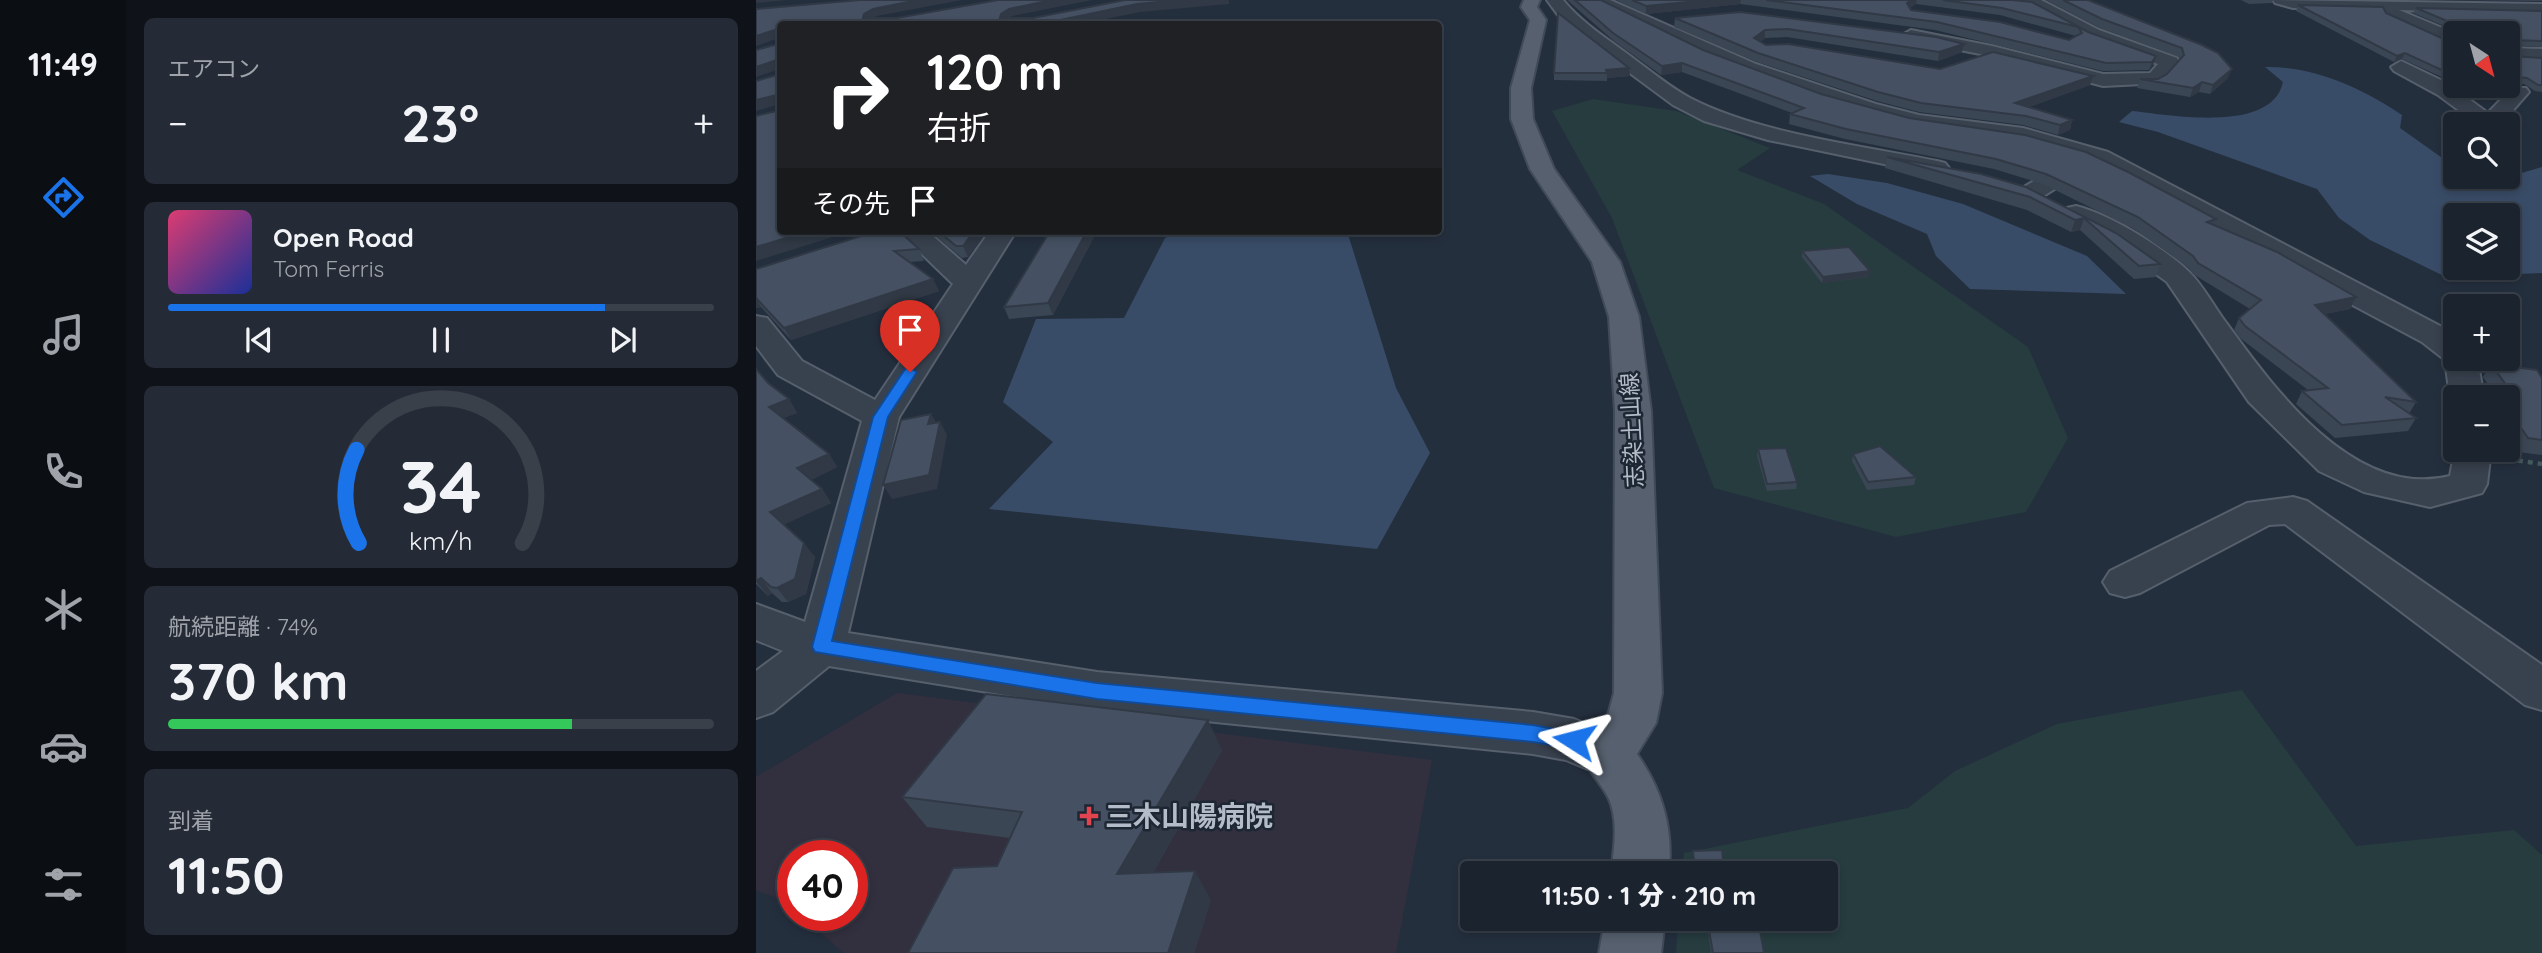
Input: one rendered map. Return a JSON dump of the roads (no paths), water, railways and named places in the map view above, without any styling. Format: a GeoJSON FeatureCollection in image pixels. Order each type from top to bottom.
{"type":"FeatureCollection","features":[{"type":"Feature","properties":{"kind":"main road","name":"志染土山線"},"geometry":{"type":"LineString","coordinates":[[1532,0],[1529,7],[1538,20],[1521,88],[1522,119],[1542,169],[1606,262],[1626,331],[1633,411],[1638,693],[1631,723],[1607,755]]}},
{"type":"Feature","properties":{"kind":"main road"},"geometry":{"type":"LineString","coordinates":[[1607,755],[1625,774],[1642,810],[1642,861]]}},
{"type":"Feature","properties":{"kind":"main road"},"geometry":{"type":"LineString","coordinates":[[1630,953],[1633,931]]}},
{"type":"Feature","properties":{"kind":"street"},"geometry":{"type":"LineString","coordinates":[[1555,0],[1582,29],[1691,97],[1712,116],[1768,133],[1957,172]]}},
{"type":"Feature","properties":{"kind":"street"},"geometry":{"type":"LineString","coordinates":[[1597,0],[1759,72],[1911,120],[1992,129],[2044,139],[2093,154],[2115,163],[2265,247],[2433,335],[2443,343]]}},
{"type":"Feature","properties":{"kind":"street"},"geometry":{"type":"LineString","coordinates":[[1898,33],[1992,51],[2103,80],[2155,79],[2170,62],[2092,34],[2035,4],[2009,0]]}},
{"type":"Feature","properties":{"kind":"street"},"geometry":{"type":"LineString","coordinates":[[2281,0],[2293,3],[2542,9]]}},
{"type":"Feature","properties":{"kind":"street"},"geometry":{"type":"LineString","coordinates":[[2470,0],[2516,21]]}},
{"type":"Feature","properties":{"kind":"street"},"geometry":{"type":"LineString","coordinates":[[2368,3],[2443,35]]}},
{"type":"Feature","properties":{"kind":"street"},"geometry":{"type":"LineString","coordinates":[[1645,23],[1675,18],[1688,22]]}},
{"type":"Feature","properties":{"kind":"street"},"geometry":{"type":"LineString","coordinates":[[2018,58],[2092,34]]}},
{"type":"Feature","properties":{"kind":"street"},"geometry":{"type":"LineString","coordinates":[[1952,65],[1992,51]]}},
{"type":"Feature","properties":{"kind":"street"},"geometry":{"type":"LineString","coordinates":[[2520,55],[2541,56]]}},
{"type":"Feature","properties":{"kind":"street"},"geometry":{"type":"LineString","coordinates":[[2401,67],[2443,91]]}},
{"type":"Feature","properties":{"kind":"street"},"geometry":{"type":"LineString","coordinates":[[1737,81],[1759,72]]}},
{"type":"Feature","properties":{"kind":"street"},"geometry":{"type":"LineString","coordinates":[[2520,89],[2542,94]]}},
{"type":"Feature","properties":{"kind":"street"},"geometry":{"type":"LineString","coordinates":[[2455,98],[2476,118],[2491,122],[2507,98]]}},
{"type":"Feature","properties":{"kind":"street"},"geometry":{"type":"LineString","coordinates":[[2093,154],[2070,172],[2021,189],[2123,237],[2177,276],[2261,395],[2332,463],[2378,482],[2430,494],[2468,484],[2471,462]]}},
{"type":"Feature","properties":{"kind":"street"},"geometry":{"type":"LineString","coordinates":[[915,235],[968,282]]}},
{"type":"Feature","properties":{"kind":"street"},"geometry":{"type":"LineString","coordinates":[[756,698],[821,647],[881,417],[1000,235]]}},
{"type":"Feature","properties":{"kind":"street"},"geometry":{"type":"LineString","coordinates":[[756,325],[790,368],[881,417]]}},
{"type":"Feature","properties":{"kind":"street"},"geometry":{"type":"LineString","coordinates":[[2125,582],[2261,512],[2293,510],[2351,555],[2542,691]]}},
{"type":"Feature","properties":{"kind":"street"},"geometry":{"type":"LineString","coordinates":[[756,621],[821,647],[1097,691],[1533,733],[1574,740],[1607,755]]}},
{"type":"Feature","properties":{"kind":"water"},"geometry":{"type":"Polygon","coordinates":[[[2265,67],[2301,70],[2337,80],[2371,96],[2402,115],[2400,128],[2443,158],[2443,189],[2520,189],[2520,173],[2542,167],[2542,273],[2520,274],[2520,203],[2443,203],[2443,276],[2370,240],[2339,218],[2317,189],[2158,132],[2119,122],[2132,111],[2218,118],[2240,115],[2260,109],[2275,98],[2283,82],[2265,67]]]}},
{"type":"Feature","properties":{"kind":"water"},"geometry":{"type":"Polygon","coordinates":[[[1828,174],[1887,183],[1963,204],[2087,256],[2126,294],[1970,289],[1936,256],[1927,234],[1857,204],[1810,176],[1828,174]]]}},
{"type":"Feature","properties":{"kind":"water"},"geometry":{"type":"Polygon","coordinates":[[[1171,235],[1348,235],[1396,388],[1430,453],[1377,549],[989,509],[1053,442],[1003,402],[1036,319],[1124,318],[1165,238],[1171,235]]]}},
{"type":"Feature","properties":{"kind":"place","name":"三木山陽病院"},"geometry":{"type":"Point","coordinates":[1089,816]}}]}
